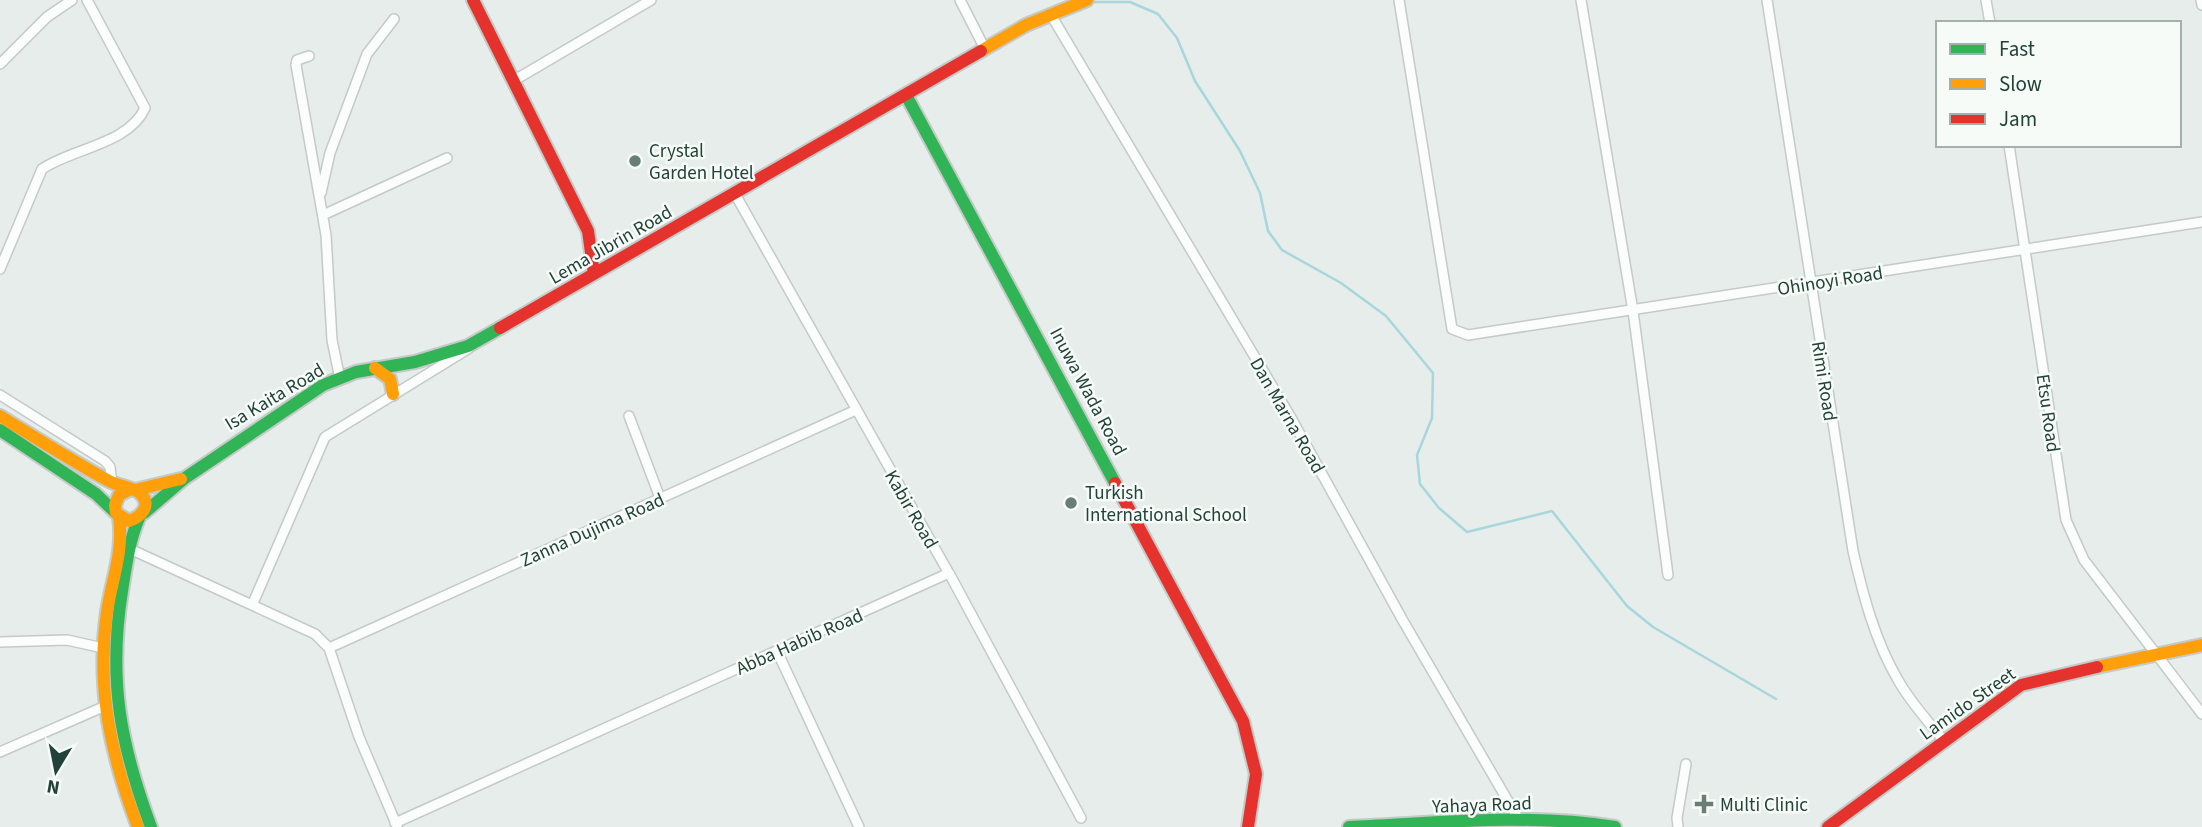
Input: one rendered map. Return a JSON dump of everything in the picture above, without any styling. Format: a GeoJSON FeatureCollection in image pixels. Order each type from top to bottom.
{"type":"FeatureCollection","features":[{"type":"Feature","properties":{"kind":"street"},"geometry":{"type":"LineString","coordinates":[[0,64],[47,17],[72,0]]}},
{"type":"Feature","properties":{"kind":"street"},"geometry":{"type":"LineString","coordinates":[[0,269],[42,169],[54,161],[128,130],[140,120],[145,108],[87,0]]}},
{"type":"Feature","properties":{"kind":"street"},"geometry":{"type":"LineString","coordinates":[[473,0],[588,231],[594,274]]}},
{"type":"Feature","properties":{"kind":"street"},"geometry":{"type":"LineString","coordinates":[[513,80],[651,0]]}},
{"type":"Feature","properties":{"kind":"street"},"geometry":{"type":"LineString","coordinates":[[960,0],[985,49]]}},
{"type":"Feature","properties":{"kind":"street","name":"Ohinoyi Road"},"geometry":{"type":"LineString","coordinates":[[1399,0],[1452,329],[1458,333],[1468,335],[2202,222]]}},
{"type":"Feature","properties":{"kind":"street"},"geometry":{"type":"LineString","coordinates":[[1581,0],[1633,310],[1668,575]]}},
{"type":"Feature","properties":{"kind":"street","name":"Rimi Road"},"geometry":{"type":"LineString","coordinates":[[1767,0],[1853,551],[1863,594],[1898,682],[1944,741]]}},
{"type":"Feature","properties":{"kind":"street"},"geometry":{"type":"LineString","coordinates":[[1986,0],[1990,21]]}},
{"type":"Feature","properties":{"kind":"street","name":"Lema Jibrin Road"},"geometry":{"type":"LineString","coordinates":[[253,603],[326,437],[594,274],[1026,24],[1082,2]]}},
{"type":"Feature","properties":{"kind":"street","name":"Dan Marna Road"},"geometry":{"type":"LineString","coordinates":[[1051,15],[1290,416],[1402,619],[1519,820]]}},
{"type":"Feature","properties":{"kind":"street"},"geometry":{"type":"LineString","coordinates":[[320,195],[330,153],[367,54],[394,19]]}},
{"type":"Feature","properties":{"kind":"street"},"geometry":{"type":"LineString","coordinates":[[309,56],[298,60],[296,65],[323,215],[332,340],[340,379]]}},
{"type":"Feature","properties":{"kind":"street","name":"Inuwa Wada Road"},"geometry":{"type":"LineString","coordinates":[[906,95],[1243,721],[1255,754],[1257,789],[1248,827]]}},
{"type":"Feature","properties":{"kind":"street","name":"Etsu Road"},"geometry":{"type":"LineString","coordinates":[[2009,147],[2066,520],[2084,560],[2202,714]]}},
{"type":"Feature","properties":{"kind":"street"},"geometry":{"type":"LineString","coordinates":[[323,215],[447,158]]}},
{"type":"Feature","properties":{"kind":"street","name":"Kabir Road"},"geometry":{"type":"LineString","coordinates":[[735,194],[949,573],[1082,822]]}},
{"type":"Feature","properties":{"kind":"street","name":"Isa Kaita Road"},"geometry":{"type":"LineString","coordinates":[[141,516],[185,478],[323,384],[375,369],[441,356],[510,324]]}},
{"type":"Feature","properties":{"kind":"street"},"geometry":{"type":"LineString","coordinates":[[375,369],[390,379],[393,394]]}},
{"type":"Feature","properties":{"kind":"street"},"geometry":{"type":"LineString","coordinates":[[0,395],[105,461],[110,467],[112,483]]}},
{"type":"Feature","properties":{"kind":"street","name":"Zanna Dujima Road"},"geometry":{"type":"LineString","coordinates":[[328,648],[856,410]]}},
{"type":"Feature","properties":{"kind":"street"},"geometry":{"type":"LineString","coordinates":[[0,416],[112,483],[132,490],[145,499],[130,549],[114,650],[115,707],[129,770],[146,826]]}},
{"type":"Feature","properties":{"kind":"street"},"geometry":{"type":"LineString","coordinates":[[629,416],[660,498]]}},
{"type":"Feature","properties":{"kind":"street"},"geometry":{"type":"LineString","coordinates":[[0,430],[96,494],[118,515],[129,521],[141,516]]}},
{"type":"Feature","properties":{"kind":"street","name":"Isa Kaita Road"},"geometry":{"type":"LineString","coordinates":[[132,490],[185,478]]}},
{"type":"Feature","properties":{"kind":"street"},"geometry":{"type":"LineString","coordinates":[[132,490],[116,498],[121,548],[103,648],[103,707],[117,773],[146,826]]}},
{"type":"Feature","properties":{"kind":"street"},"geometry":{"type":"LineString","coordinates":[[130,549],[253,603],[315,634],[328,648],[359,737],[396,825]]}},
{"type":"Feature","properties":{"kind":"street","name":"Abba Habib Road"},"geometry":{"type":"LineString","coordinates":[[396,825],[949,573]]}},
{"type":"Feature","properties":{"kind":"street"},"geometry":{"type":"LineString","coordinates":[[0,642],[67,640],[103,648]]}},
{"type":"Feature","properties":{"kind":"street","name":"Lamido Street"},"geometry":{"type":"LineString","coordinates":[[1833,824],[2021,685],[2157,652],[2202,645]]}},
{"type":"Feature","properties":{"kind":"street"},"geometry":{"type":"LineString","coordinates":[[777,651],[859,827]]}},
{"type":"Feature","properties":{"kind":"street"},"geometry":{"type":"LineString","coordinates":[[0,752],[103,707]]}},
{"type":"Feature","properties":{"kind":"street"},"geometry":{"type":"LineString","coordinates":[[1678,827],[1676,818],[1686,764]]}},
{"type":"Feature","properties":{"kind":"street","name":"Yahaya Road"},"geometry":{"type":"LineString","coordinates":[[1349,827],[1519,820],[1578,821],[1615,827]]}},
{"type":"Feature","properties":{"kind":"waterway"},"geometry":{"type":"LineString","coordinates":[[1091,2],[1130,2],[1158,14],[1177,38],[1195,81],[1240,151],[1260,193],[1268,231],[1282,250],[1341,283],[1386,316],[1433,373],[1432,418],[1417,455],[1420,484],[1439,508],[1467,532],[1552,511],[1627,606],[1653,627],[1776,699]]}},
{"type":"Feature","properties":{"kind":"traffic: fast"},"geometry":{"type":"LineString","coordinates":[[906,95],[1115,483]]}},
{"type":"Feature","properties":{"kind":"traffic: fast"},"geometry":{"type":"LineString","coordinates":[[144,513],[185,478],[323,385],[356,372],[415,362],[468,346],[500,328]]}},
{"type":"Feature","properties":{"kind":"traffic: fast"},"geometry":{"type":"LineString","coordinates":[[0,430],[96,494],[116,513]]}},
{"type":"Feature","properties":{"kind":"traffic: fast"},"geometry":{"type":"LineString","coordinates":[[139,518],[130,545],[122,591],[116,653],[117,682],[131,767],[151,827]]}},
{"type":"Feature","properties":{"kind":"traffic: fast"},"geometry":{"type":"LineString","coordinates":[[1349,827],[1516,820],[1615,827]]}},
{"type":"Feature","properties":{"kind":"traffic: slow"},"geometry":{"type":"LineString","coordinates":[[981,51],[1026,25],[1087,0]]}},
{"type":"Feature","properties":{"kind":"traffic: slow"},"geometry":{"type":"LineString","coordinates":[[375,368],[390,379],[393,394]]}},
{"type":"Feature","properties":{"kind":"traffic: slow"},"geometry":{"type":"LineString","coordinates":[[0,416],[109,481],[140,493],[144,497],[144,510],[129,521],[116,513],[115,505],[119,495],[129,490]]}},
{"type":"Feature","properties":{"kind":"traffic: slow"},"geometry":{"type":"LineString","coordinates":[[135,490],[181,479]]}},
{"type":"Feature","properties":{"kind":"traffic: slow"},"geometry":{"type":"LineString","coordinates":[[119,517],[119,553],[107,612],[103,668],[113,748],[138,827]]}},
{"type":"Feature","properties":{"kind":"traffic: slow"},"geometry":{"type":"LineString","coordinates":[[2097,667],[2202,645]]}},
{"type":"Feature","properties":{"kind":"traffic: jam"},"geometry":{"type":"LineString","coordinates":[[473,0],[588,231],[594,274]]}},
{"type":"Feature","properties":{"kind":"traffic: jam"},"geometry":{"type":"LineString","coordinates":[[500,328],[981,51]]}},
{"type":"Feature","properties":{"kind":"traffic: jam"},"geometry":{"type":"LineString","coordinates":[[1115,483],[1243,721],[1256,774],[1248,827]]}},
{"type":"Feature","properties":{"kind":"traffic: jam"},"geometry":{"type":"LineString","coordinates":[[1828,827],[2021,685],[2097,667]]}},
{"type":"Feature","properties":{"kind":"place","name":"Crystal Garden Hotel"},"geometry":{"type":"Point","coordinates":[635,161]}},
{"type":"Feature","properties":{"kind":"place","name":"Turkish International School"},"geometry":{"type":"Point","coordinates":[1071,503]}},
{"type":"Feature","properties":{"kind":"place","name":"Multi Clinic"},"geometry":{"type":"Point","coordinates":[1704,804]}}]}
